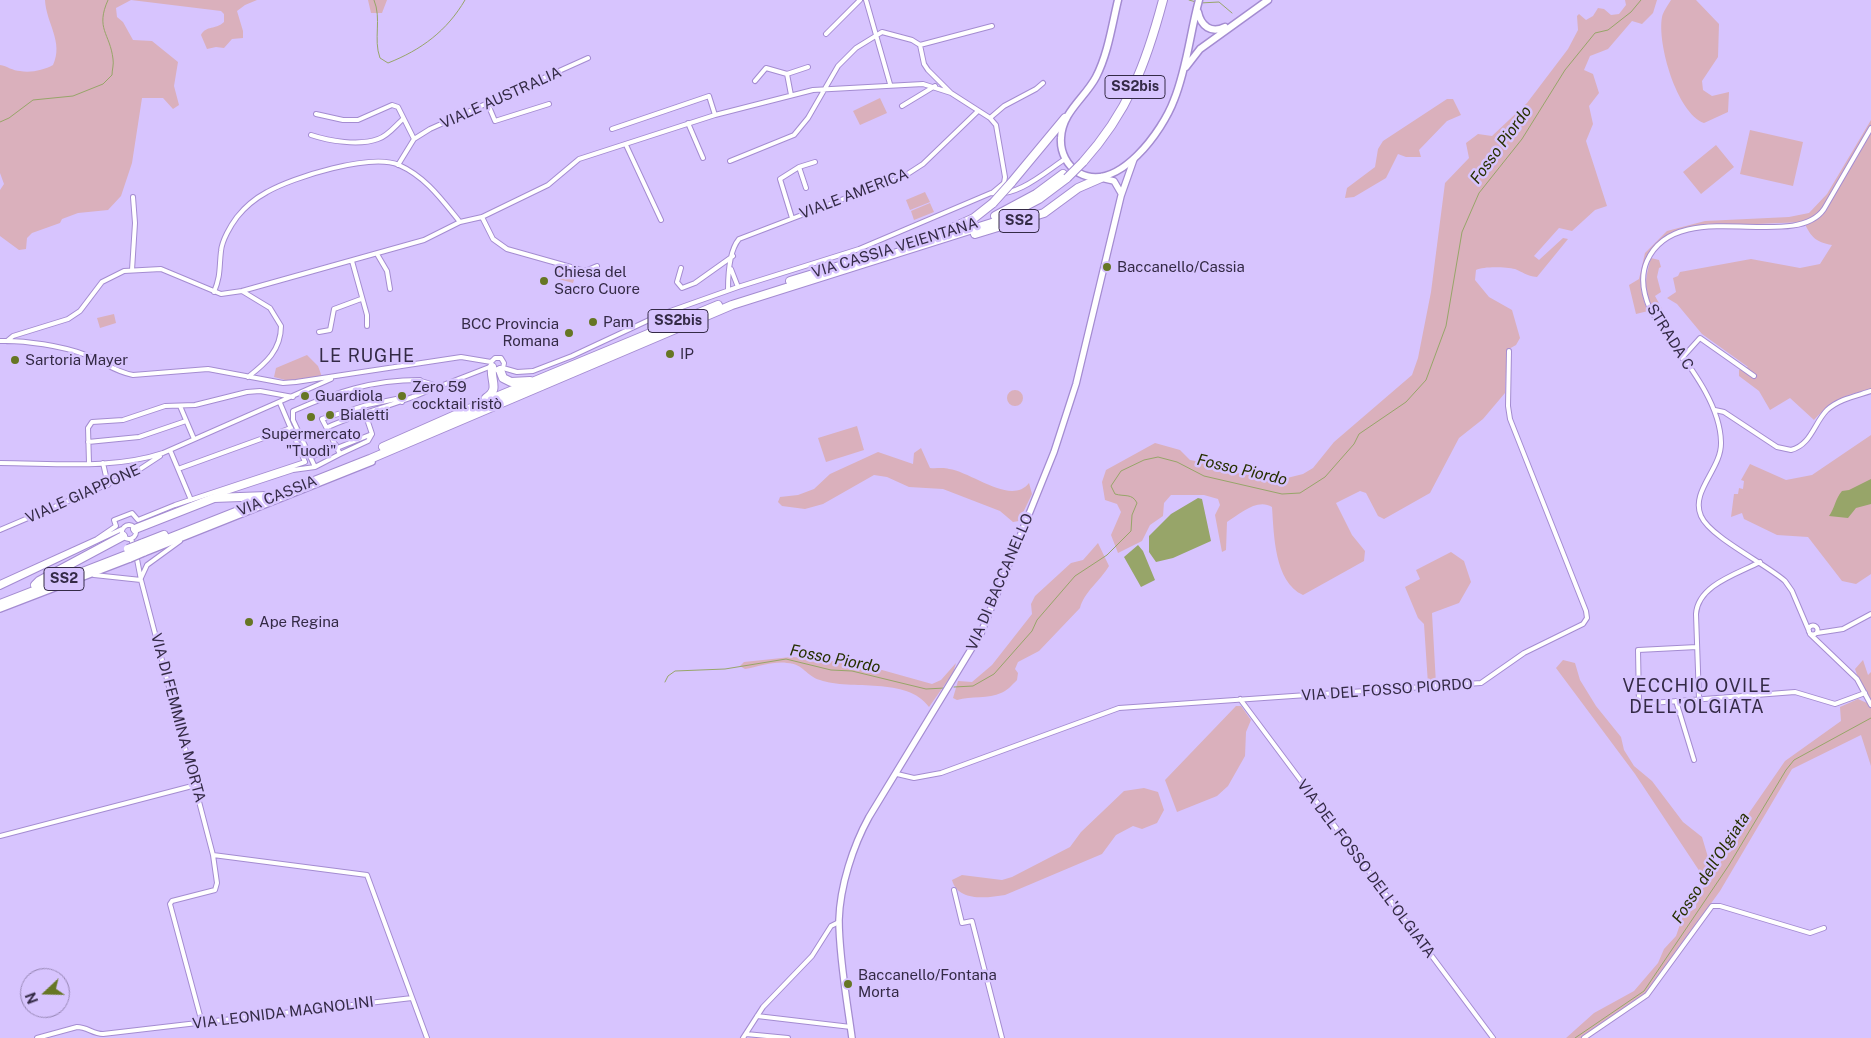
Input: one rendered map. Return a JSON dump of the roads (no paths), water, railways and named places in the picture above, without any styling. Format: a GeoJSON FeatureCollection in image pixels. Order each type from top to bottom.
{"type":"FeatureCollection","features":[{"type":"Feature","properties":{"kind":"highway","name":"VIA CASSIA VEIENTANA"},"geometry":{"type":"LineString","coordinates":[[1081,161],[1105,128],[1140,64],[1158,0]]}},
{"type":"Feature","properties":{"kind":"highway","name":"VIA CASSIA VEIENTANA"},"geometry":{"type":"LineString","coordinates":[[550,381],[732,305],[926,242],[994,217],[1065,176],[1108,132],[1133,92],[1147,58],[1163,0]]}},
{"type":"Feature","properties":{"kind":"highway","name":"SS2"},"geometry":{"type":"LineString","coordinates":[[926,242],[974,218],[993,203],[1065,118]]}},
{"type":"Feature","properties":{"kind":"highway","name":"SS2"},"geometry":{"type":"LineString","coordinates":[[926,242],[944,243],[1032,217],[1053,207],[1078,188],[1101,178]]}},
{"type":"Feature","properties":{"kind":"highway","name":"VIA CASSIA VEIENTANA"},"geometry":{"type":"LineString","coordinates":[[532,382],[731,300],[910,247]]}},
{"type":"Feature","properties":{"kind":"highway"},"geometry":{"type":"LineString","coordinates":[[496,367],[503,378],[510,382],[532,382]]}},
{"type":"Feature","properties":{"kind":"highway"},"geometry":{"type":"LineString","coordinates":[[474,407],[493,393],[496,367]]}},
{"type":"Feature","properties":{"kind":"highway","name":"VIA CASSIA"},"geometry":{"type":"LineString","coordinates":[[0,604],[362,462],[550,381]]}},
{"type":"Feature","properties":{"kind":"highway","name":"VIA CASSIA"},"geometry":{"type":"LineString","coordinates":[[142,549],[532,382]]}},
{"type":"Feature","properties":{"kind":"highway"},"geometry":{"type":"LineString","coordinates":[[436,434],[490,411],[498,404]]}},
{"type":"Feature","properties":{"kind":"highway"},"geometry":{"type":"LineString","coordinates":[[134,528],[214,498],[266,496]]}},
{"type":"Feature","properties":{"kind":"highway"},"geometry":{"type":"LineString","coordinates":[[35,585],[122,533]]}},
{"type":"Feature","properties":{"kind":"highway","name":"VIA CASSIA"},"geometry":{"type":"LineString","coordinates":[[0,599],[35,585],[129,554]]}},
{"type":"Feature","properties":{"kind":"main road","name":"SS2"},"geometry":{"type":"LineString","coordinates":[[1065,118],[1091,86],[1100,69],[1118,0]]}},
{"type":"Feature","properties":{"kind":"main road","name":"SS2"},"geometry":{"type":"LineString","coordinates":[[1181,77],[1194,55],[1233,24],[1268,0]]}},
{"type":"Feature","properties":{"kind":"main road","name":"SS2"},"geometry":{"type":"LineString","coordinates":[[1199,3],[1200,21],[1207,28],[1217,30],[1233,24]]}},
{"type":"Feature","properties":{"kind":"main road","name":"SS2"},"geometry":{"type":"LineString","coordinates":[[1101,178],[1120,170],[1135,157],[1167,116],[1181,77],[1199,3]]}},
{"type":"Feature","properties":{"kind":"main road"},"geometry":{"type":"LineString","coordinates":[[1065,118],[1061,140],[1065,159],[1078,172],[1101,178]]}},
{"type":"Feature","properties":{"kind":"street"},"geometry":{"type":"LineString","coordinates":[[826,34],[860,0]]}},
{"type":"Feature","properties":{"kind":"street"},"geometry":{"type":"LineString","coordinates":[[866,0],[890,84]]}},
{"type":"Feature","properties":{"kind":"street"},"geometry":{"type":"LineString","coordinates":[[920,45],[992,26]]}},
{"type":"Feature","properties":{"kind":"street"},"geometry":{"type":"LineString","coordinates":[[0,341],[72,351],[123,373],[133,375],[208,369],[283,383],[333,378],[461,357],[517,372],[533,371],[572,356],[662,314],[728,290],[859,249],[991,193],[1004,183],[1005,177],[999,131],[990,118],[951,93],[928,70],[924,64],[920,45],[912,40],[882,32],[856,48],[838,66],[805,123],[794,135],[730,161]]}},
{"type":"Feature","properties":{"kind":"street","name":"VIALE AUSTRALIA"},"geometry":{"type":"LineString","coordinates":[[414,139],[487,102],[540,82],[588,58]]}},
{"type":"Feature","properties":{"kind":"street"},"geometry":{"type":"LineString","coordinates":[[755,81],[766,68],[786,74],[808,67]]}},
{"type":"Feature","properties":{"kind":"street"},"geometry":{"type":"LineString","coordinates":[[786,74],[791,95]]}},
{"type":"Feature","properties":{"kind":"street"},"geometry":{"type":"LineString","coordinates":[[990,118],[1004,106],[1036,89],[1043,83]]}},
{"type":"Feature","properties":{"kind":"street"},"geometry":{"type":"LineString","coordinates":[[7,341],[13,336],[68,319],[80,311],[102,282],[116,274],[132,270],[161,269],[214,292],[228,294],[242,291],[424,240],[460,222],[482,217],[548,186],[579,160],[715,115],[791,95],[813,90],[890,84],[934,86],[951,93]]}},
{"type":"Feature","properties":{"kind":"street"},"geometry":{"type":"LineString","coordinates":[[902,106],[934,86]]}},
{"type":"Feature","properties":{"kind":"street"},"geometry":{"type":"LineString","coordinates":[[612,129],[710,96],[715,115]]}},
{"type":"Feature","properties":{"kind":"street"},"geometry":{"type":"LineString","coordinates":[[487,102],[495,121],[549,104]]}},
{"type":"Feature","properties":{"kind":"street"},"geometry":{"type":"LineString","coordinates":[[316,114],[343,120],[358,120],[392,105],[398,107],[414,139],[398,165]]}},
{"type":"Feature","properties":{"kind":"street","name":"VIALE AMERICA"},"geometry":{"type":"LineString","coordinates":[[728,290],[730,267],[739,239],[871,190],[910,173],[932,156],[978,111]]}},
{"type":"Feature","properties":{"kind":"street"},"geometry":{"type":"LineString","coordinates":[[311,135],[332,142],[373,140],[384,136],[403,119]]}},
{"type":"Feature","properties":{"kind":"street"},"geometry":{"type":"LineString","coordinates":[[688,124],[703,158]]}},
{"type":"Feature","properties":{"kind":"street","name":"STRADA C"},"geometry":{"type":"LineString","coordinates":[[1871,128],[1824,210],[1814,220],[1791,226],[1689,229],[1669,236],[1656,248],[1644,270],[1645,297],[1715,410],[1721,437],[1720,454],[1716,468],[1700,494],[1700,511],[1709,526],[1790,586],[1810,633],[1853,676],[1871,705]]}},
{"type":"Feature","properties":{"kind":"street"},"geometry":{"type":"LineString","coordinates":[[626,145],[661,220]]}},
{"type":"Feature","properties":{"kind":"street","name":"VIA DI BACCANELLO"},"geometry":{"type":"LineString","coordinates":[[852,1038],[839,922],[845,885],[859,837],[981,633],[1054,452],[1076,384],[1121,196],[1135,157]]}},
{"type":"Feature","properties":{"kind":"street"},"geometry":{"type":"LineString","coordinates":[[991,193],[997,194],[1018,189],[1065,159]]}},
{"type":"Feature","properties":{"kind":"street"},"geometry":{"type":"LineString","coordinates":[[792,218],[780,181],[799,167],[815,162]]}},
{"type":"Feature","properties":{"kind":"street"},"geometry":{"type":"LineString","coordinates":[[214,292],[220,277],[221,249],[237,217],[266,192],[282,185],[345,166],[379,163],[398,165],[413,173],[434,190],[460,222]]}},
{"type":"Feature","properties":{"kind":"street"},"geometry":{"type":"LineString","coordinates":[[799,167],[806,188]]}},
{"type":"Feature","properties":{"kind":"street"},"geometry":{"type":"LineString","coordinates":[[1101,178],[1116,182],[1121,196]]}},
{"type":"Feature","properties":{"kind":"street"},"geometry":{"type":"LineString","coordinates":[[132,197],[135,228],[132,270]]}},
{"type":"Feature","properties":{"kind":"street"},"geometry":{"type":"LineString","coordinates":[[482,217],[494,239],[507,249],[585,271],[597,266]]}},
{"type":"Feature","properties":{"kind":"street"},"geometry":{"type":"LineString","coordinates":[[377,254],[386,270],[390,289]]}},
{"type":"Feature","properties":{"kind":"street"},"geometry":{"type":"LineString","coordinates":[[681,268],[677,282],[680,287],[687,287],[733,256]]}},
{"type":"Feature","properties":{"kind":"street"},"geometry":{"type":"LineString","coordinates":[[352,261],[359,279],[361,299],[368,315],[367,326]]}},
{"type":"Feature","properties":{"kind":"street"},"geometry":{"type":"LineString","coordinates":[[730,267],[738,287]]}},
{"type":"Feature","properties":{"kind":"street"},"geometry":{"type":"LineString","coordinates":[[242,291],[270,308],[281,326],[278,348],[265,364],[248,376]]}},
{"type":"Feature","properties":{"kind":"street"},"geometry":{"type":"LineString","coordinates":[[319,332],[330,330],[334,309],[361,299]]}},
{"type":"Feature","properties":{"kind":"street"},"geometry":{"type":"LineString","coordinates":[[1682,358],[1700,338],[1754,376]]}},
{"type":"Feature","properties":{"kind":"street","name":"VIA DEL FOSSO PIORDO"},"geometry":{"type":"LineString","coordinates":[[897,774],[914,778],[941,773],[1115,708],[1481,683],[1524,653],[1586,621],[1586,611],[1510,419],[1508,406],[1509,351]]}},
{"type":"Feature","properties":{"kind":"street"},"geometry":{"type":"LineString","coordinates":[[328,427],[496,367]]}},
{"type":"Feature","properties":{"kind":"street","name":"VIALE GIAPPONE"},"geometry":{"type":"LineString","coordinates":[[0,530],[108,485],[139,470],[170,450],[333,378]]}},
{"type":"Feature","properties":{"kind":"street"},"geometry":{"type":"LineString","coordinates":[[315,466],[293,420],[293,411],[337,392],[369,384],[420,380],[441,387]]}},
{"type":"Feature","properties":{"kind":"street"},"geometry":{"type":"LineString","coordinates":[[420,380],[425,387],[425,392]]}},
{"type":"Feature","properties":{"kind":"street"},"geometry":{"type":"LineString","coordinates":[[89,463],[88,427],[91,422],[123,420],[160,408],[195,405],[247,392],[260,391],[293,397]]}},
{"type":"Feature","properties":{"kind":"street"},"geometry":{"type":"LineString","coordinates":[[1715,410],[1724,412],[1777,447],[1790,450],[1805,442],[1819,420],[1832,406],[1871,391]]}},
{"type":"Feature","properties":{"kind":"street"},"geometry":{"type":"LineString","coordinates":[[340,454],[328,427],[326,428],[322,419],[367,405],[401,398],[402,402]]}},
{"type":"Feature","properties":{"kind":"street"},"geometry":{"type":"LineString","coordinates":[[0,585],[96,539],[116,526],[114,520],[132,513],[138,520],[191,500],[305,462],[280,402]]}},
{"type":"Feature","properties":{"kind":"street"},"geometry":{"type":"LineString","coordinates":[[180,406],[194,439]]}},
{"type":"Feature","properties":{"kind":"street"},"geometry":{"type":"LineString","coordinates":[[0,585],[122,533],[128,525],[134,528],[238,488],[293,470],[315,466],[368,441],[372,434],[365,413]]}},
{"type":"Feature","properties":{"kind":"street"},"geometry":{"type":"LineString","coordinates":[[88,442],[139,437],[186,420]]}},
{"type":"Feature","properties":{"kind":"street"},"geometry":{"type":"LineString","coordinates":[[178,469],[291,428]]}},
{"type":"Feature","properties":{"kind":"street"},"geometry":{"type":"LineString","coordinates":[[311,457],[372,434]]}},
{"type":"Feature","properties":{"kind":"street"},"geometry":{"type":"LineString","coordinates":[[142,549],[188,535],[277,501],[436,434]]}},
{"type":"Feature","properties":{"kind":"street"},"geometry":{"type":"LineString","coordinates":[[170,450],[191,500]]}},
{"type":"Feature","properties":{"kind":"street","name":"VIALE GIAPPONE"},"geometry":{"type":"LineString","coordinates":[[0,463],[103,463],[135,461],[164,453]]}},
{"type":"Feature","properties":{"kind":"street"},"geometry":{"type":"LineString","coordinates":[[103,463],[108,485]]}},
{"type":"Feature","properties":{"kind":"street"},"geometry":{"type":"LineString","coordinates":[[122,533],[131,539],[135,536],[134,528]]}},
{"type":"Feature","properties":{"kind":"street"},"geometry":{"type":"LineString","coordinates":[[90,575],[111,575],[141,580],[147,565],[188,535]]}},
{"type":"Feature","properties":{"kind":"street","name":"VIA DI FEMMINA MORTA"},"geometry":{"type":"LineString","coordinates":[[131,539],[139,562],[141,580],[196,784],[213,855],[217,883],[215,890],[173,901],[170,904],[202,1022]]}},
{"type":"Feature","properties":{"kind":"street"},"geometry":{"type":"LineString","coordinates":[[0,609],[90,575],[129,554]]}},
{"type":"Feature","properties":{"kind":"street"},"geometry":{"type":"LineString","coordinates":[[139,562],[147,565]]}},
{"type":"Feature","properties":{"kind":"street"},"geometry":{"type":"LineString","coordinates":[[1700,699],[1696,609],[1700,597],[1715,586],[1760,562]]}},
{"type":"Feature","properties":{"kind":"street"},"geometry":{"type":"LineString","coordinates":[[1830,631],[1810,626],[1810,633],[1816,634],[1830,631],[1848,627],[1871,614]]}},
{"type":"Feature","properties":{"kind":"street","name":"STRADA C"},"geometry":{"type":"LineString","coordinates":[[1802,615],[1816,626]]}},
{"type":"Feature","properties":{"kind":"street"},"geometry":{"type":"LineString","coordinates":[[1816,626],[1817,642]]}},
{"type":"Feature","properties":{"kind":"street"},"geometry":{"type":"LineString","coordinates":[[1697,647],[1638,650],[1639,704],[1797,692],[1832,704],[1844,702],[1865,693]]}},
{"type":"Feature","properties":{"kind":"street","name":"VIA DEL FOSSO DELL'OLGIATA"},"geometry":{"type":"LineString","coordinates":[[1240,699],[1494,1038]]}},
{"type":"Feature","properties":{"kind":"street"},"geometry":{"type":"LineString","coordinates":[[1676,701],[1694,760]]}},
{"type":"Feature","properties":{"kind":"street"},"geometry":{"type":"LineString","coordinates":[[0,836],[196,784]]}},
{"type":"Feature","properties":{"kind":"street"},"geometry":{"type":"LineString","coordinates":[[213,855],[367,875],[427,1038]]}},
{"type":"Feature","properties":{"kind":"street"},"geometry":{"type":"LineString","coordinates":[[954,890],[962,923],[972,921],[1002,1038]]}},
{"type":"Feature","properties":{"kind":"street"},"geometry":{"type":"LineString","coordinates":[[1584,1038],[1648,995],[1712,906],[1720,906],[1810,933],[1824,928]]}},
{"type":"Feature","properties":{"kind":"street"},"geometry":{"type":"LineString","coordinates":[[743,1038],[757,1016],[812,956],[831,926],[839,922]]}},
{"type":"Feature","properties":{"kind":"street","name":"VIA LEONIDA MAGNOLINI"},"geometry":{"type":"LineString","coordinates":[[37,1038],[77,1027],[84,1027],[98,1034],[412,998]]}},
{"type":"Feature","properties":{"kind":"street"},"geometry":{"type":"LineString","coordinates":[[757,1016],[851,1027]]}},
{"type":"Feature","properties":{"kind":"street"},"geometry":{"type":"LineString","coordinates":[[746,1034],[788,1038]]}},
{"type":"Feature","properties":{"kind":"waterway"},"geometry":{"type":"LineString","coordinates":[[0,122],[9,118],[33,100],[73,96],[103,84],[112,75],[113,59],[103,25],[104,10],[108,0]]}},
{"type":"Feature","properties":{"kind":"waterway"},"geometry":{"type":"LineString","coordinates":[[374,0],[377,14],[378,51],[380,58],[388,63],[422,46],[432,38],[450,21],[465,0]]}},
{"type":"Feature","properties":{"kind":"waterway"},"geometry":{"type":"LineString","coordinates":[[1189,0],[1196,2]]}},
{"type":"Feature","properties":{"kind":"waterway","name":"Fosso Piordo"},"geometry":{"type":"LineString","coordinates":[[954,687],[973,686],[994,674],[1032,631],[1037,620],[1075,576],[1107,555],[1131,531],[1132,515],[1137,503],[1133,498],[1115,494],[1111,486],[1121,471],[1144,460],[1158,457],[1177,462],[1204,476],[1282,494],[1300,493],[1325,477],[1354,444],[1359,434],[1406,402],[1426,380],[1446,326],[1462,232],[1479,193],[1522,139],[1565,70],[1595,33],[1608,30],[1631,12],[1641,0]]}},
{"type":"Feature","properties":{"kind":"waterway"},"geometry":{"type":"LineString","coordinates":[[1200,3],[1219,2],[1232,13]]}},
{"type":"Feature","properties":{"kind":"waterway","name":"Fosso Piordo"},"geometry":{"type":"LineString","coordinates":[[665,682],[668,676],[675,671],[725,669],[786,659],[831,670],[852,671],[926,689],[945,688]]}},
{"type":"Feature","properties":{"kind":"waterway","name":"Fosso dell’Olgiata"},"geometry":{"type":"LineString","coordinates":[[1575,1038],[1644,991],[1729,865],[1786,770],[1794,760],[1871,718]]}},
{"type":"Feature","properties":{"kind":"place","name":"Baccanello/Cassia"},"geometry":{"type":"Point","coordinates":[1107,267]}},
{"type":"Feature","properties":{"kind":"place","name":"Chiesa del Sacro Cuore"},"geometry":{"type":"Point","coordinates":[544,281]}},
{"type":"Feature","properties":{"kind":"place","name":"Pam"},"geometry":{"type":"Point","coordinates":[593,322]}},
{"type":"Feature","properties":{"kind":"place","name":"BCC Provincia Romana"},"geometry":{"type":"Point","coordinates":[569,333]}},
{"type":"Feature","properties":{"kind":"place","name":"IP"},"geometry":{"type":"Point","coordinates":[670,354]}},
{"type":"Feature","properties":{"kind":"place","name":"Sartoria Mayer"},"geometry":{"type":"Point","coordinates":[15,360]}},
{"type":"Feature","properties":{"kind":"place","name":"Guardiola"},"geometry":{"type":"Point","coordinates":[305,396]}},
{"type":"Feature","properties":{"kind":"place","name":"Zero 59 cocktail ristò"},"geometry":{"type":"Point","coordinates":[402,396]}},
{"type":"Feature","properties":{"kind":"place","name":"Bialetti"},"geometry":{"type":"Point","coordinates":[330,415]}},
{"type":"Feature","properties":{"kind":"place","name":"Supermercato \"Tuodì\""},"geometry":{"type":"Point","coordinates":[311,417]}},
{"type":"Feature","properties":{"kind":"place","name":"Ape Regina"},"geometry":{"type":"Point","coordinates":[249,622]}},
{"type":"Feature","properties":{"kind":"place","name":"Baccanello/Fontana Morta"},"geometry":{"type":"Point","coordinates":[848,984]}},
{"type":"Feature","properties":{"kind":"district","name":"LE RUGHE"},"geometry":{"type":"Point","coordinates":[367,356]}},
{"type":"Feature","properties":{"kind":"district","name":"VECCHIO OVILE DELL'OLGIATA"},"geometry":{"type":"Point","coordinates":[1697,696]}}]}
